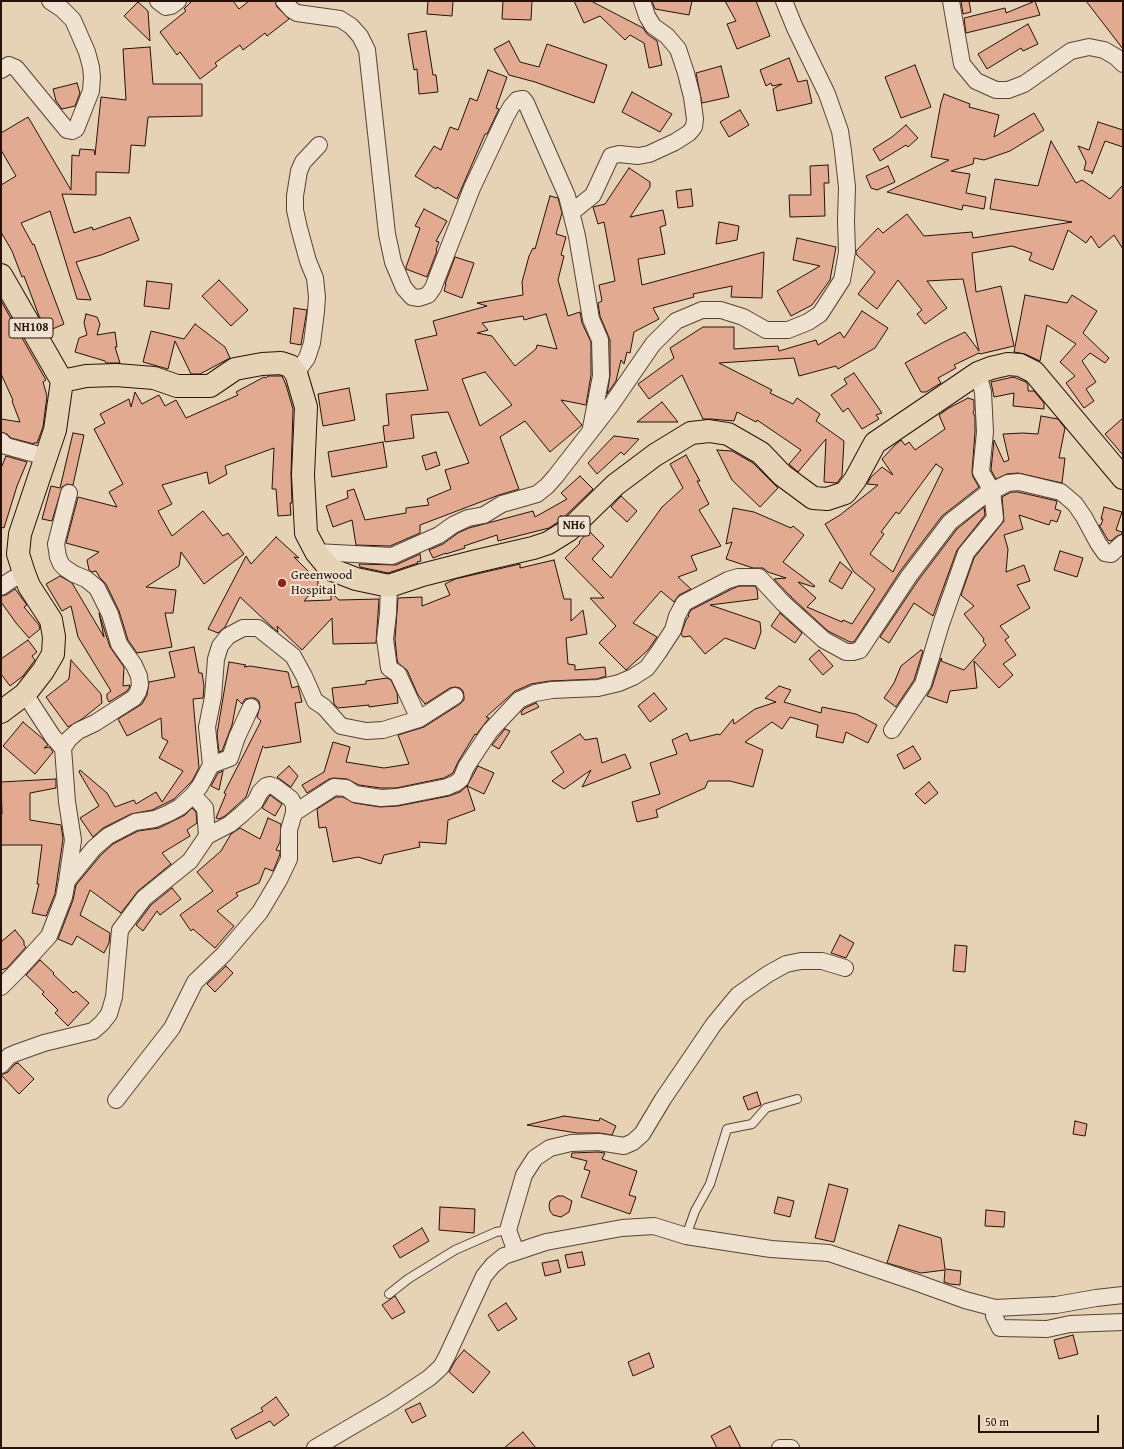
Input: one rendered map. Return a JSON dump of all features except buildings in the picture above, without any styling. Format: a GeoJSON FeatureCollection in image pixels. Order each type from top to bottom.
{"type":"FeatureCollection","features":[{"type":"Feature","properties":{"kind":"highway","name":"NH108"},"geometry":{"type":"LineString","coordinates":[[1,275],[62,381]]}},
{"type":"Feature","properties":{"kind":"highway"},"geometry":{"type":"LineString","coordinates":[[1,712],[25,694],[43,671],[53,654],[54,637],[51,620],[29,586],[18,554],[20,534],[55,430],[62,381],[86,376],[116,374],[154,378],[177,386],[210,386],[235,369],[262,364],[281,363],[290,366],[296,373],[306,407],[302,475],[306,532],[316,552],[330,569],[356,579],[389,586]]}},
{"type":"Feature","properties":{"kind":"highway","name":"NH6"},"geometry":{"type":"LineString","coordinates":[[389,586],[422,575],[548,543],[570,530],[615,485],[655,455],[691,434],[709,431],[728,434],[761,453],[782,475],[813,498],[827,499],[844,493],[855,480],[875,443],[978,373],[1008,364],[1020,365],[1034,372],[1123,478]]}},
{"type":"Feature","properties":{"kind":"street"},"geometry":{"type":"LineString","coordinates":[[1,70],[9,65],[16,68],[66,130],[72,131],[76,129],[91,91],[91,67],[87,52],[73,20],[62,9],[50,1]]}},
{"type":"Feature","properties":{"kind":"street"},"geometry":{"type":"LineString","coordinates":[[158,1],[166,8],[178,1]]}},
{"type":"Feature","properties":{"kind":"street"},"geometry":{"type":"LineString","coordinates":[[284,1],[292,10],[298,13],[340,19],[351,26],[360,36],[367,50],[387,234],[394,262],[404,288],[412,297],[419,298],[428,295],[433,288],[472,188],[506,116],[517,100],[523,99],[529,108],[567,196],[577,236],[591,319],[600,340],[601,376],[590,432]]}},
{"type":"Feature","properties":{"kind":"street"},"geometry":{"type":"LineString","coordinates":[[572,212],[593,195],[611,156],[619,154],[638,156],[649,154],[675,142],[689,133],[694,127],[695,119],[692,97],[678,49],[667,36],[653,26],[646,16],[642,1]]}},
{"type":"Feature","properties":{"kind":"street"},"geometry":{"type":"LineString","coordinates":[[316,552],[392,556],[439,535],[468,518],[484,515],[502,504],[537,494],[547,486],[590,432],[652,344],[676,321],[702,310],[721,310],[743,317],[766,330],[788,330],[808,322],[820,314],[842,280],[848,252],[846,221],[847,187],[840,131],[827,94],[795,28],[784,1]]}},
{"type":"Feature","properties":{"kind":"street"},"geometry":{"type":"LineString","coordinates":[[951,1],[962,64],[976,81],[996,90],[1008,90],[1024,84],[1071,51],[1088,47],[1104,50],[1116,57],[1123,64]]}},
{"type":"Feature","properties":{"kind":"street"},"geometry":{"type":"LineString","coordinates":[[296,373],[307,358],[312,343],[317,297],[315,278],[308,261],[299,228],[294,196],[302,162],[319,145]]}},
{"type":"Feature","properties":{"kind":"street"},"geometry":{"type":"LineString","coordinates":[[892,730],[923,684],[941,624],[966,553],[994,518],[992,491],[981,472],[985,432],[983,392],[978,373]]}},
{"type":"Feature","properties":{"kind":"street"},"geometry":{"type":"LineString","coordinates":[[1,441],[6,446],[46,457]]}},
{"type":"Feature","properties":{"kind":"street"},"geometry":{"type":"LineString","coordinates":[[294,813],[334,787],[346,788],[355,794],[380,798],[397,797],[456,784],[461,779],[466,767],[490,731],[519,700],[535,693],[552,690],[598,688],[619,683],[633,677],[646,668],[658,653],[673,630],[677,616],[684,604],[728,580],[738,577],[759,577],[783,603],[824,640],[846,652],[860,650],[909,576],[950,522],[986,494],[1008,483],[1019,482],[1061,492],[1080,510],[1105,553],[1111,554],[1123,543]]}},
{"type":"Feature","properties":{"kind":"street"},"geometry":{"type":"LineString","coordinates":[[1,987],[49,936],[64,897],[68,881],[73,840],[67,802],[64,748],[69,739],[78,731],[95,723],[134,698],[140,685],[139,676],[134,665],[119,644],[107,608],[97,588],[86,579],[65,568],[61,564],[58,557],[56,544],[69,493]]}},
{"type":"Feature","properties":{"kind":"street"},"geometry":{"type":"LineString","coordinates":[[1,587],[24,573]]}},
{"type":"Feature","properties":{"kind":"street"},"geometry":{"type":"LineString","coordinates":[[389,586],[388,614],[384,639],[389,668],[398,674],[419,719]]}},
{"type":"Feature","properties":{"kind":"street"},"geometry":{"type":"LineString","coordinates":[[68,881],[94,848],[108,836],[135,822],[156,819],[169,813],[180,807],[194,795],[211,765],[207,727],[214,697],[216,659],[220,646],[228,636],[243,628],[258,628],[293,656],[315,701],[324,707],[341,726],[366,731],[383,730],[419,719],[455,696]]}},
{"type":"Feature","properties":{"kind":"street"},"geometry":{"type":"LineString","coordinates":[[25,694],[53,737],[64,748]]}},
{"type":"Feature","properties":{"kind":"street"},"geometry":{"type":"LineString","coordinates":[[211,765],[230,758],[250,707]]}},
{"type":"Feature","properties":{"kind":"street"},"geometry":{"type":"LineString","coordinates":[[1,1065],[9,1056],[16,1053],[44,1043],[93,1031],[102,1023],[109,1014],[114,997],[120,930],[144,898],[190,861],[207,836],[230,824],[242,814],[255,802],[260,792],[266,786],[270,785],[275,787],[291,799],[294,805],[294,813],[289,830],[289,859],[279,880],[260,912],[224,954],[195,982],[172,1028],[116,1100]]}},
{"type":"Feature","properties":{"kind":"street"},"geometry":{"type":"LineString","coordinates":[[194,795],[205,808],[207,836]]}},
{"type":"Feature","properties":{"kind":"street"},"geometry":{"type":"LineString","coordinates":[[516,1252],[508,1230],[524,1175],[535,1158],[550,1148],[571,1143],[599,1142],[624,1146],[633,1142],[642,1134],[714,1024],[738,995],[768,974],[786,964],[801,961],[822,962],[845,968]]}},
{"type":"Feature","properties":{"kind":"street"},"geometry":{"type":"LineString","coordinates":[[315,1448],[396,1400],[420,1384],[441,1367],[484,1276],[504,1256],[546,1242],[622,1228],[654,1226],[686,1236],[771,1249],[829,1253],[965,1300],[995,1308],[1056,1305],[1096,1298],[1123,1296]]}},
{"type":"Feature","properties":{"kind":"street"},"geometry":{"type":"LineString","coordinates":[[995,1308],[994,1316],[1000,1328],[1047,1329],[1070,1324],[1123,1322]]}},
{"type":"Feature","properties":{"kind":"street"},"geometry":{"type":"LineString","coordinates":[[780,1448],[791,1448]]}},
{"type":"Feature","properties":{"kind":"lane"},"geometry":{"type":"LineString","coordinates":[[686,1236],[694,1211],[710,1184],[726,1129],[752,1124],[766,1108],[797,1099]]}},
{"type":"Feature","properties":{"kind":"lane"},"geometry":{"type":"LineString","coordinates":[[389,1294],[408,1279],[455,1250],[496,1232],[508,1230]]}},
{"type":"Feature","properties":{"kind":"place","name":"Greenwood Hospital"},"geometry":{"type":"Point","coordinates":[282,583]}}]}
